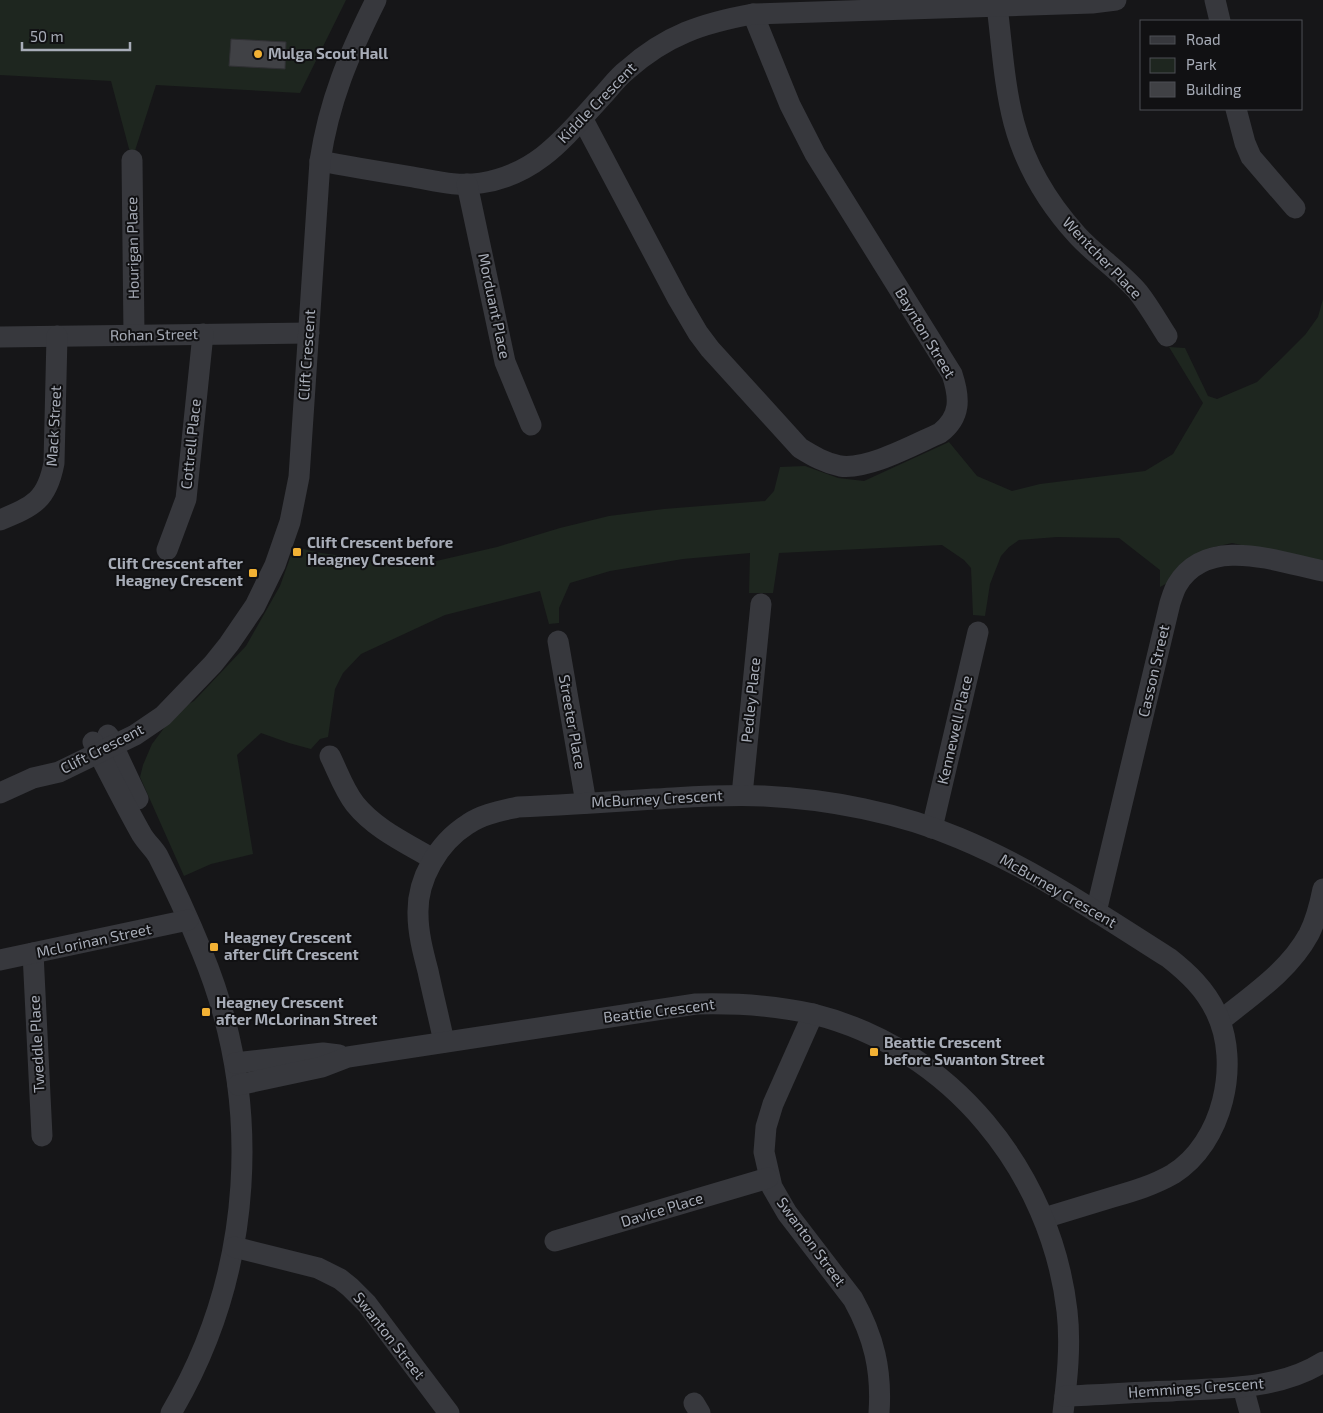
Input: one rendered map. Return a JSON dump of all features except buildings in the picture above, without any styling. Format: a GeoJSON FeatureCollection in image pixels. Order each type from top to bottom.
{"type":"FeatureCollection","features":[{"type":"Feature","properties":{"kind":"street","name":"Clift Crescent"},"geometry":{"type":"LineString","coordinates":[[33,778],[53,761],[141,731],[163,716],[229,644],[255,606],[275,565],[290,522],[299,476],[320,161],[328,117],[338,84],[347,60],[376,0]]}},
{"type":"Feature","properties":{"kind":"street","name":"Kiddle Crescent"},"geometry":{"type":"LineString","coordinates":[[320,161],[455,184],[467,184],[507,177],[530,166],[550,152],[626,70],[653,49],[684,32],[717,20],[753,14],[1092,3],[1116,0]]}},
{"type":"Feature","properties":{"kind":"street"},"geometry":{"type":"LineString","coordinates":[[1215,0],[1220,20]]}},
{"type":"Feature","properties":{"kind":"street","name":"Wentcher Place"},"geometry":{"type":"LineString","coordinates":[[997,6],[1014,122],[1019,139],[1034,173],[1053,205],[1077,235],[1137,292],[1167,336]]}},
{"type":"Feature","properties":{"kind":"street","name":"Baynton Street"},"geometry":{"type":"LineString","coordinates":[[582,118],[698,333],[723,364],[800,448],[819,460],[839,466],[868,464],[940,433],[955,416],[958,391],[952,374],[815,154],[790,105],[753,14]]}},
{"type":"Feature","properties":{"kind":"street"},"geometry":{"type":"LineString","coordinates":[[1236,110],[1245,143],[1251,157],[1295,208]]}},
{"type":"Feature","properties":{"kind":"street","name":"Hourigan Place"},"geometry":{"type":"LineString","coordinates":[[132,160],[134,335]]}},
{"type":"Feature","properties":{"kind":"street","name":"Morduant Place"},"geometry":{"type":"LineString","coordinates":[[467,184],[505,362],[531,425]]}},
{"type":"Feature","properties":{"kind":"street","name":"Rohan Street"},"geometry":{"type":"LineString","coordinates":[[0,337],[308,333]]}},
{"type":"Feature","properties":{"kind":"street","name":"Cottrell Place"},"geometry":{"type":"LineString","coordinates":[[167,550],[186,499],[203,334]]}},
{"type":"Feature","properties":{"kind":"street","name":"Mack Street"},"geometry":{"type":"LineString","coordinates":[[0,520],[36,502],[51,480],[54,462],[57,336]]}},
{"type":"Feature","properties":{"kind":"street","name":"Casson Street"},"geometry":{"type":"LineString","coordinates":[[1096,912],[1170,603],[1177,585],[1189,570],[1205,560],[1225,554],[1246,555],[1323,571]]}},
{"type":"Feature","properties":{"kind":"street","name":"Pedley Place"},"geometry":{"type":"LineString","coordinates":[[742,795],[761,604]]}},
{"type":"Feature","properties":{"kind":"street","name":"Kennewell Place"},"geometry":{"type":"LineString","coordinates":[[932,828],[978,632]]}},
{"type":"Feature","properties":{"kind":"street","name":"Streeter Place"},"geometry":{"type":"LineString","coordinates":[[558,641],[586,803]]}},
{"type":"Feature","properties":{"kind":"street","name":"Clift Crescent"},"geometry":{"type":"LineString","coordinates":[[0,793],[33,778],[59,772],[70,766],[162,701],[187,689]]}},
{"type":"Feature","properties":{"kind":"street"},"geometry":{"type":"LineString","coordinates":[[128,794],[133,756],[141,731]]}},
{"type":"Feature","properties":{"kind":"street"},"geometry":{"type":"LineString","coordinates":[[103,744],[128,794],[143,837],[157,855],[188,920],[214,983],[230,1036],[238,1085],[243,1166],[240,1207],[234,1247],[225,1286],[199,1360],[171,1413]]}},
{"type":"Feature","properties":{"kind":"street"},"geometry":{"type":"LineString","coordinates":[[330,756],[354,802],[368,818],[385,831],[433,860]]}},
{"type":"Feature","properties":{"kind":"street"},"geometry":{"type":"LineString","coordinates":[[70,766],[94,774],[128,794]]}},
{"type":"Feature","properties":{"kind":"street","name":"McBurney Crescent"},"geometry":{"type":"LineString","coordinates":[[444,1042],[420,938],[418,902],[423,880],[433,860],[448,839],[468,824],[492,813],[518,808],[586,803],[742,795],[836,804],[884,814],[932,828],[958,837],[1010,860],[1169,958],[1188,973],[1203,990],[1220,1021],[1224,1036],[1227,1065],[1225,1094],[1217,1121],[1195,1155],[1174,1173],[1150,1186],[1044,1218]]}},
{"type":"Feature","properties":{"kind":"street"},"geometry":{"type":"LineString","coordinates":[[1220,1021],[1275,976],[1295,956],[1309,933],[1323,889]]}},
{"type":"Feature","properties":{"kind":"street","name":"McLorinan Street"},"geometry":{"type":"LineString","coordinates":[[0,960],[188,920]]}},
{"type":"Feature","properties":{"kind":"street","name":"Tweddle Place"},"geometry":{"type":"LineString","coordinates":[[33,953],[42,1136]]}},
{"type":"Feature","properties":{"kind":"street","name":"Beattie Crescent"},"geometry":{"type":"LineString","coordinates":[[238,1085],[322,1067],[348,1056],[696,1004],[751,1004],[813,1014],[851,1027],[887,1043],[921,1064],[952,1089],[981,1117],[1006,1148],[1027,1182],[1044,1218],[1059,1264],[1067,1312],[1068,1360],[1064,1404]]}},
{"type":"Feature","properties":{"kind":"street","name":"Swanton Street"},"geometry":{"type":"LineString","coordinates":[[813,1014],[773,1104],[766,1127],[764,1152],[768,1178],[787,1213],[854,1299],[862,1313],[878,1359],[881,1389],[879,1413]]}},
{"type":"Feature","properties":{"kind":"street","name":"Beattie Crescent"},"geometry":{"type":"LineString","coordinates":[[235,1063],[324,1053],[348,1056]]}},
{"type":"Feature","properties":{"kind":"street","name":"Davice Place"},"geometry":{"type":"LineString","coordinates":[[555,1242],[768,1178]]}},
{"type":"Feature","properties":{"kind":"street","name":"Swanton Street"},"geometry":{"type":"LineString","coordinates":[[234,1247],[318,1268],[340,1279],[367,1304],[449,1413]]}},
{"type":"Feature","properties":{"kind":"street","name":"Hemmings Crescent"},"geometry":{"type":"LineString","coordinates":[[1064,1404],[1243,1387],[1281,1380],[1323,1362]]}},
{"type":"Feature","properties":{"kind":"street"},"geometry":{"type":"LineString","coordinates":[[1243,1387],[1250,1413]]}},
{"type":"Feature","properties":{"kind":"green space"},"geometry":{"type":"Polygon","coordinates":[[[0,0],[346,0],[300,93],[156,85],[132,160],[111,81],[0,75],[0,0]]]}},
{"type":"Feature","properties":{"kind":"green space"},"geometry":{"type":"Polygon","coordinates":[[[1323,299],[1323,563],[1232,543],[1210,548],[1171,581],[1160,587],[1160,570],[1119,538],[1057,537],[1019,540],[1001,556],[990,584],[985,616],[973,615],[971,568],[964,560],[942,545],[779,553],[773,593],[749,593],[750,553],[683,559],[610,571],[570,583],[559,608],[559,623],[549,624],[540,591],[445,615],[361,654],[343,673],[335,689],[328,737],[320,739],[311,749],[261,733],[237,755],[253,854],[211,864],[184,876],[140,777],[143,765],[152,744],[177,711],[194,701],[246,646],[280,586],[294,547],[321,553],[380,561],[432,562],[497,547],[560,528],[609,516],[664,509],[765,501],[774,491],[780,467],[805,466],[838,478],[864,481],[949,442],[977,476],[1012,491],[1040,484],[1145,471],[1173,454],[1203,403],[1169,347],[1185,348],[1208,396],[1217,399],[1257,382],[1305,335],[1318,317],[1323,299]]]}},
{"type":"Feature","properties":{"kind":"place","name":"Mulga Scout Hall"},"geometry":{"type":"Point","coordinates":[258,54]}},
{"type":"Feature","properties":{"kind":"place","name":"Clift Crescent before Heagney Crescent"},"geometry":{"type":"Point","coordinates":[297,552]}},
{"type":"Feature","properties":{"kind":"place","name":"Clift Crescent after Heagney Crescent"},"geometry":{"type":"Point","coordinates":[253,573]}},
{"type":"Feature","properties":{"kind":"place","name":"Heagney Crescent after Clift Crescent"},"geometry":{"type":"Point","coordinates":[214,947]}},
{"type":"Feature","properties":{"kind":"place","name":"Heagney Crescent after McLorinan Street"},"geometry":{"type":"Point","coordinates":[206,1012]}},
{"type":"Feature","properties":{"kind":"place","name":"Beattie Crescent before Swanton Street"},"geometry":{"type":"Point","coordinates":[874,1052]}}]}
